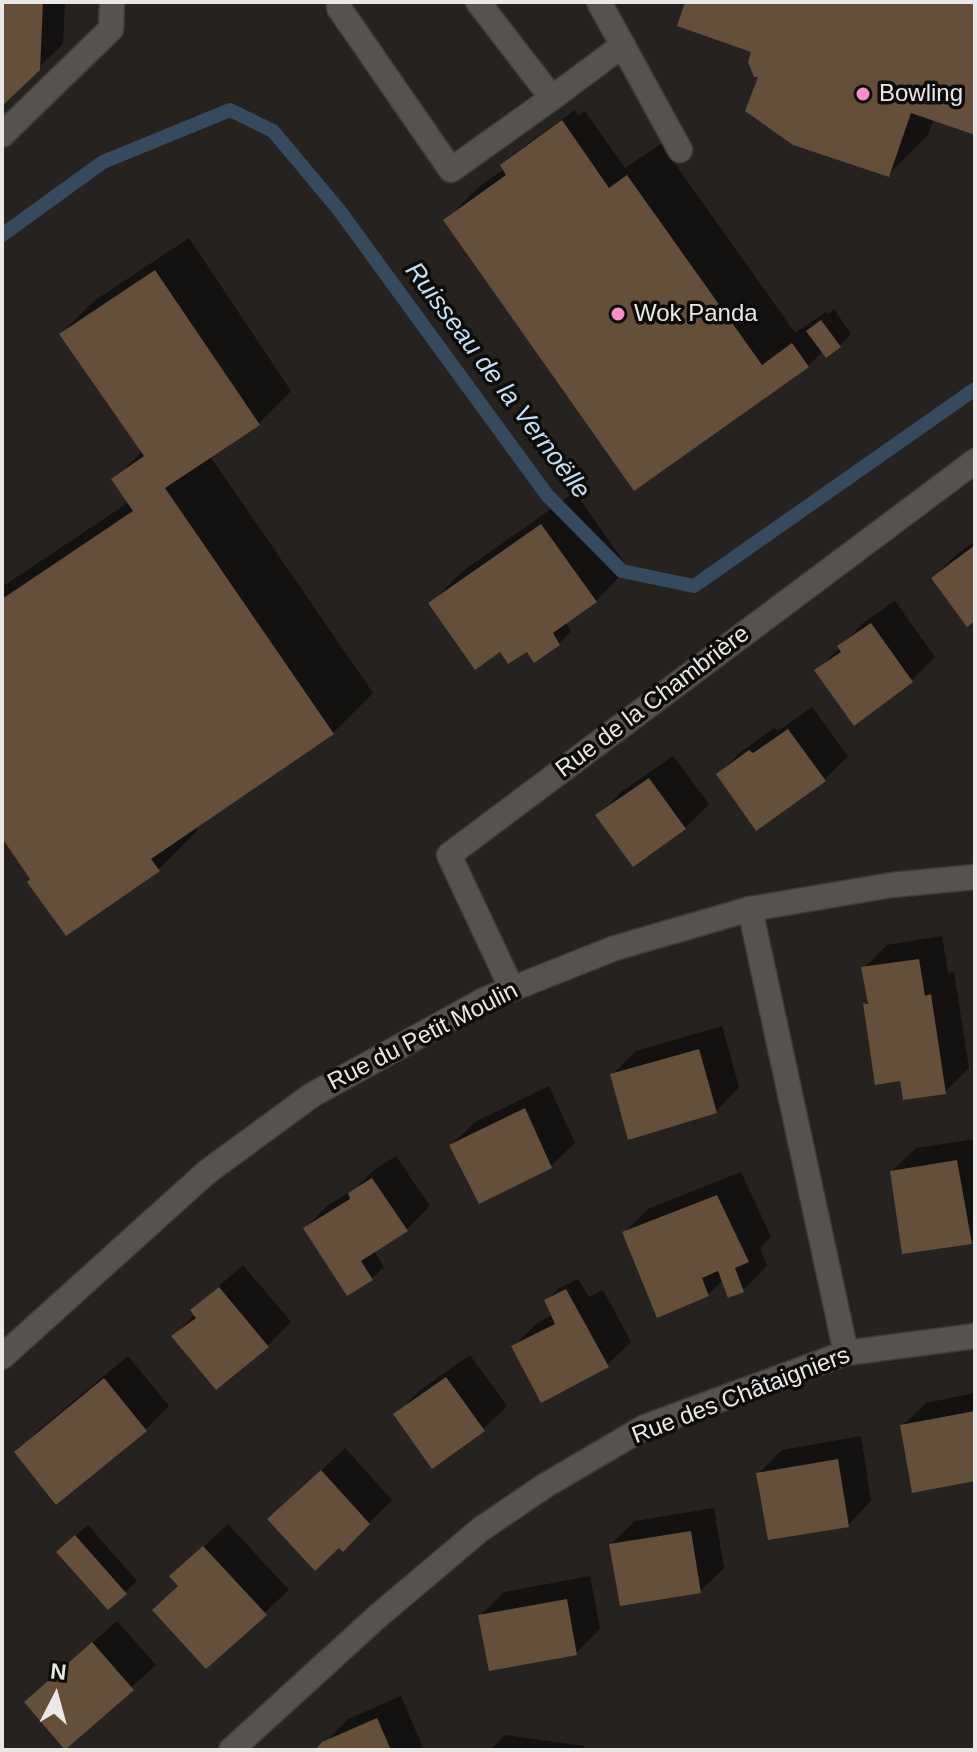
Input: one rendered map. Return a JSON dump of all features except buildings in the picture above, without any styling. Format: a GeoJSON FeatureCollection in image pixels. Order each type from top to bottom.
{"type":"FeatureCollection","features":[{"type":"Feature","properties":{"kind":"street"},"geometry":{"type":"LineString","coordinates":[[2,135],[111,29],[112,2]]}},
{"type":"Feature","properties":{"kind":"street"},"geometry":{"type":"LineString","coordinates":[[339,2],[339,8],[451,170],[623,45]]}},
{"type":"Feature","properties":{"kind":"street"},"geometry":{"type":"LineString","coordinates":[[478,2],[552,98]]}},
{"type":"Feature","properties":{"kind":"street"},"geometry":{"type":"LineString","coordinates":[[599,2],[680,150]]}},
{"type":"Feature","properties":{"kind":"street","name":"Rue de la Chambrière"},"geometry":{"type":"LineString","coordinates":[[512,989],[449,855],[975,461]]}},
{"type":"Feature","properties":{"kind":"street","name":"Rue du Petit Moulin"},"geometry":{"type":"LineString","coordinates":[[2,1357],[207,1172],[312,1095],[484,1000],[615,948],[750,909],[892,885],[975,877]]}},
{"type":"Feature","properties":{"kind":"street"},"geometry":{"type":"LineString","coordinates":[[750,909],[846,1353]]}},
{"type":"Feature","properties":{"kind":"street","name":"Rue des Châtaigniers"},"geometry":{"type":"LineString","coordinates":[[231,1750],[378,1616],[481,1529],[546,1485],[645,1427],[846,1353],[975,1336]]}},
{"type":"Feature","properties":{"kind":"waterway","name":"Ruisseau de la Vernoëlle"},"geometry":{"type":"LineString","coordinates":[[2,235],[103,162],[230,110],[273,131],[339,210],[547,495],[622,571],[694,586],[975,389]]}},
{"type":"Feature","properties":{"kind":"place","name":"Bowling"},"geometry":{"type":"Point","coordinates":[863,94]}},
{"type":"Feature","properties":{"kind":"place","name":"Wok Panda"},"geometry":{"type":"Point","coordinates":[618,314]}}]}
